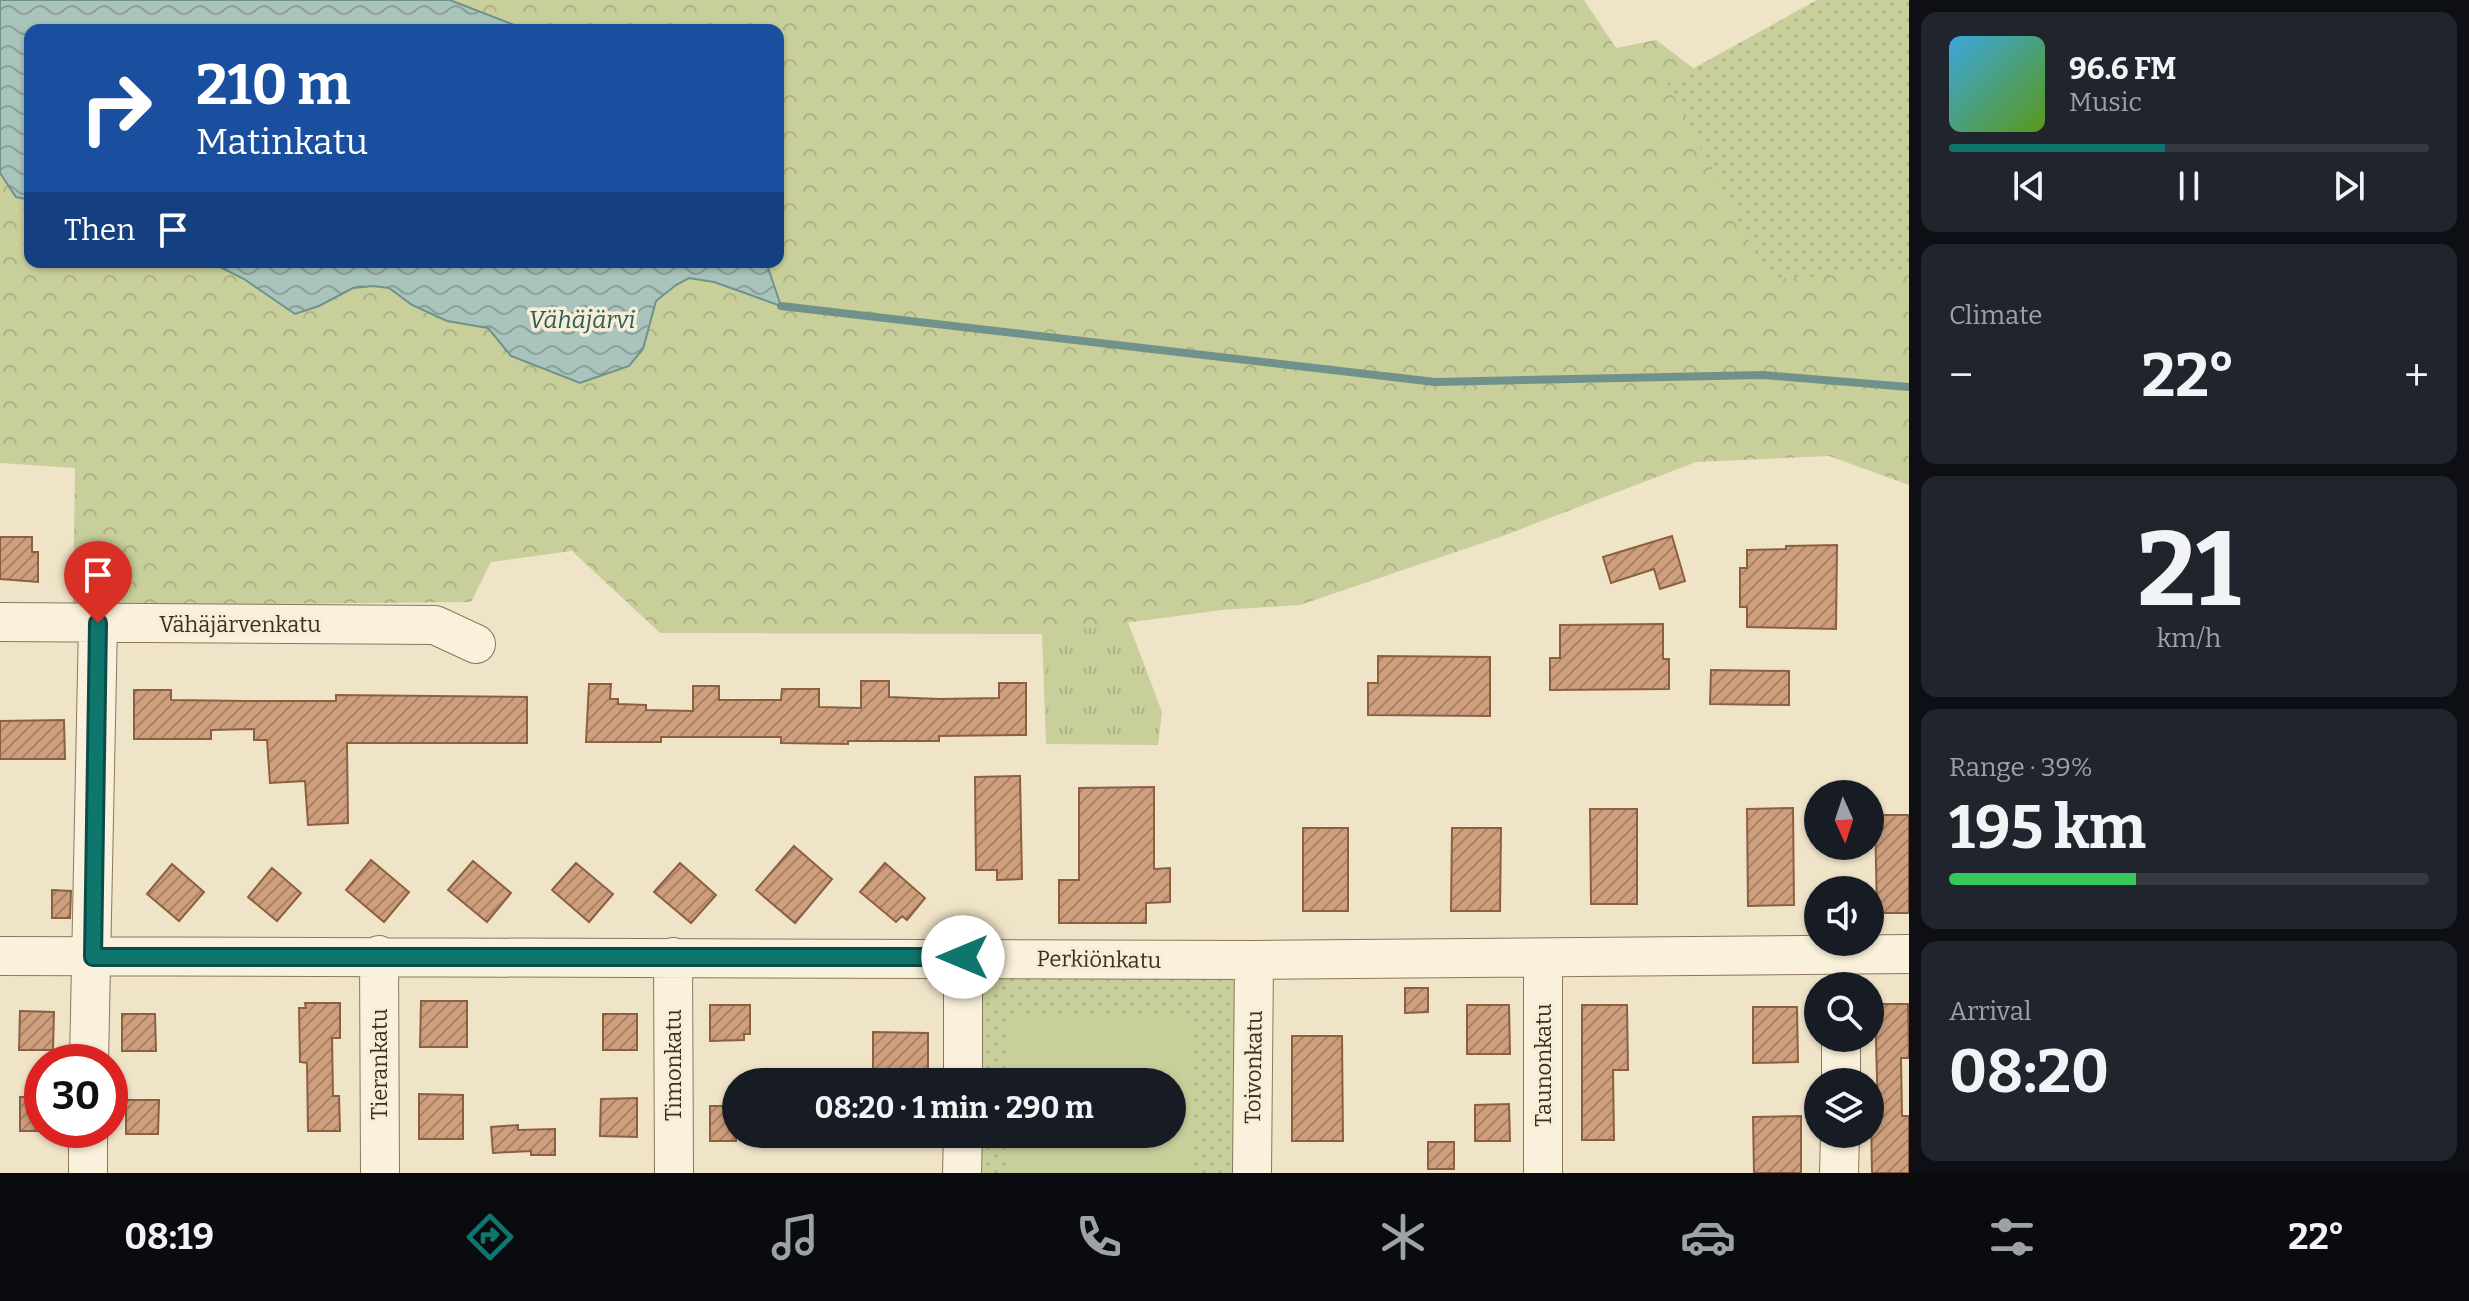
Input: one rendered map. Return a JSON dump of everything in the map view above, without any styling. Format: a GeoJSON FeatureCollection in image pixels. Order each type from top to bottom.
{"type":"FeatureCollection","features":[{"type":"Feature","properties":{"kind":"street","name":"Vähäjärvenkatu"},"geometry":{"type":"LineString","coordinates":[[0,622],[435,625],[476,644]]}},
{"type":"Feature","properties":{"kind":"street"},"geometry":{"type":"LineString","coordinates":[[90,1044],[98,623]]}},
{"type":"Feature","properties":{"kind":"street","name":"Perkiönkatu"},"geometry":{"type":"LineString","coordinates":[[0,956],[1543,958],[1842,971],[1909,954]]}},
{"type":"Feature","properties":{"kind":"street","name":"Tierankatu"},"geometry":{"type":"LineString","coordinates":[[379,955],[380,1173]]}},
{"type":"Feature","properties":{"kind":"street","name":"Timonkatu"},"geometry":{"type":"LineString","coordinates":[[673,957],[674,1173]]}},
{"type":"Feature","properties":{"kind":"street"},"geometry":{"type":"LineString","coordinates":[[963,957],[963,1068]]}},
{"type":"Feature","properties":{"kind":"street","name":"Taunonkatu"},"geometry":{"type":"LineString","coordinates":[[1543,958],[1543,1173]]}},
{"type":"Feature","properties":{"kind":"street","name":"Toivonkatu"},"geometry":{"type":"LineString","coordinates":[[1252,1173],[1254,960]]}},
{"type":"Feature","properties":{"kind":"street"},"geometry":{"type":"LineString","coordinates":[[88,1148],[88,1173]]}},
{"type":"Feature","properties":{"kind":"street"},"geometry":{"type":"LineString","coordinates":[[962,1173],[963,1148]]}},
{"type":"Feature","properties":{"kind":"street"},"geometry":{"type":"LineString","coordinates":[[1839,1173],[1840,1148]]}},
{"type":"Feature","properties":{"kind":"green space"},"geometry":{"type":"Polygon","coordinates":[[[450,0],[1584,0],[1616,48],[1656,40],[1724,91],[1909,198],[1909,485],[1829,456],[1696,462],[1500,537],[1300,605],[1222,610],[1042,634],[660,633],[572,551],[491,562],[471,602],[73,606],[75,468],[0,463],[0,173],[16,197],[24,199],[24,268],[222,268],[244,279],[295,314],[319,306],[353,288],[389,288],[412,305],[447,321],[488,328],[511,356],[649,330],[656,301],[689,278],[714,282],[780,305],[768,268],[784,268],[784,24],[512,24],[450,0]]]}},
{"type":"Feature","properties":{"kind":"green space"},"geometry":{"type":"Polygon","coordinates":[[[1817,0],[1909,2],[1909,269],[1770,280],[1667,83],[1817,0]]]}},
{"type":"Feature","properties":{"kind":"green space"},"geometry":{"type":"Polygon","coordinates":[[[1128,622],[1162,712],[1158,745],[1046,744],[1042,634],[1128,622]]]}},
{"type":"Feature","properties":{"kind":"green space"},"geometry":{"type":"Polygon","coordinates":[[[973,975],[1235,975],[1235,1173],[973,1173],[973,1148],[1186,1148],[1186,1068],[973,1068],[973,975]]]}},
{"type":"Feature","properties":{"kind":"green space"},"geometry":{"type":"Polygon","coordinates":[[[1010,1013],[1193,1013],[1193,1173],[1010,1173],[1010,1148],[1186,1148],[1186,1068],[1010,1068],[1010,1013]]]}},
{"type":"Feature","properties":{"kind":"water"},"geometry":{"type":"Polygon","coordinates":[[[0,0],[450,0],[512,24],[24,24],[24,199],[16,197],[0,173],[0,0]]]}},
{"type":"Feature","properties":{"kind":"water","name":"Vähäjärvi"},"geometry":{"type":"Polygon","coordinates":[[[222,268],[768,268],[781,306],[714,282],[689,278],[656,301],[643,349],[629,366],[580,383],[511,356],[488,328],[447,321],[412,305],[389,288],[353,288],[319,306],[295,314],[244,279],[222,268]]]}},
{"type":"Feature","properties":{"kind":"building"},"geometry":{"type":"Polygon","coordinates":[[[1672,536],[1685,581],[1660,589],[1654,569],[1611,583],[1603,557],[1672,536]]]}},
{"type":"Feature","properties":{"kind":"building"},"geometry":{"type":"Polygon","coordinates":[[[0,537],[32,537],[32,552],[38,552],[38,582],[0,579],[0,537]]]}},
{"type":"Feature","properties":{"kind":"building"},"geometry":{"type":"Polygon","coordinates":[[[1837,545],[1836,629],[1747,627],[1747,607],[1740,607],[1740,568],[1747,568],[1747,550],[1837,545]]]}},
{"type":"Feature","properties":{"kind":"building"},"geometry":{"type":"Polygon","coordinates":[[[1663,624],[1663,659],[1669,659],[1669,689],[1550,690],[1550,658],[1560,658],[1560,625],[1663,624]]]}},
{"type":"Feature","properties":{"kind":"building"},"geometry":{"type":"Polygon","coordinates":[[[1378,656],[1490,657],[1490,716],[1368,715],[1368,683],[1378,683],[1378,656]]]}},
{"type":"Feature","properties":{"kind":"building"},"geometry":{"type":"Polygon","coordinates":[[[1711,670],[1789,671],[1789,705],[1710,704],[1711,670]]]}},
{"type":"Feature","properties":{"kind":"building"},"geometry":{"type":"Polygon","coordinates":[[[861,681],[889,681],[889,697],[939,699],[999,698],[999,683],[1026,683],[1026,735],[939,736],[939,741],[848,741],[848,744],[781,743],[781,737],[661,737],[661,742],[586,742],[589,684],[611,684],[610,699],[618,699],[618,704],[646,705],[646,710],[693,711],[693,686],[719,686],[719,700],[781,700],[782,689],[819,689],[819,707],[861,708],[861,681]]]}},
{"type":"Feature","properties":{"kind":"building"},"geometry":{"type":"Polygon","coordinates":[[[134,690],[171,690],[171,700],[336,701],[336,695],[527,697],[527,743],[347,743],[348,823],[308,825],[305,781],[270,783],[267,740],[254,740],[254,729],[211,730],[211,739],[134,739],[134,690]]]}},
{"type":"Feature","properties":{"kind":"building"},"geometry":{"type":"Polygon","coordinates":[[[64,720],[65,759],[0,759],[0,721],[64,720]]]}},
{"type":"Feature","properties":{"kind":"building"},"geometry":{"type":"Polygon","coordinates":[[[1020,776],[1022,879],[997,880],[997,870],[976,870],[975,777],[1020,776]]]}},
{"type":"Feature","properties":{"kind":"building"},"geometry":{"type":"Polygon","coordinates":[[[1154,787],[1154,869],[1170,868],[1170,902],[1146,903],[1146,923],[1059,923],[1059,880],[1079,880],[1079,788],[1154,787]]]}},
{"type":"Feature","properties":{"kind":"building"},"geometry":{"type":"Polygon","coordinates":[[[1793,808],[1794,905],[1748,906],[1747,809],[1793,808]]]}},
{"type":"Feature","properties":{"kind":"building"},"geometry":{"type":"Polygon","coordinates":[[[1590,809],[1637,809],[1637,904],[1591,904],[1590,809]]]}},
{"type":"Feature","properties":{"kind":"building"},"geometry":{"type":"Polygon","coordinates":[[[1884,815],[1909,815],[1909,913],[1884,913],[1884,876],[1876,876],[1876,860],[1884,860],[1884,815]]]}},
{"type":"Feature","properties":{"kind":"building"},"geometry":{"type":"Polygon","coordinates":[[[1303,828],[1348,828],[1348,911],[1303,911],[1303,828]]]}},
{"type":"Feature","properties":{"kind":"building"},"geometry":{"type":"Polygon","coordinates":[[[1452,828],[1501,828],[1500,911],[1451,911],[1452,828]]]}},
{"type":"Feature","properties":{"kind":"building"},"geometry":{"type":"Polygon","coordinates":[[[794,846],[832,879],[795,923],[756,890],[794,846]]]}},
{"type":"Feature","properties":{"kind":"building"},"geometry":{"type":"Polygon","coordinates":[[[371,860],[409,892],[384,922],[346,890],[371,860]]]}},
{"type":"Feature","properties":{"kind":"building"},"geometry":{"type":"Polygon","coordinates":[[[473,861],[511,893],[487,922],[448,890],[473,861]]]}},
{"type":"Feature","properties":{"kind":"building"},"geometry":{"type":"Polygon","coordinates":[[[576,863],[613,894],[589,922],[552,890],[576,863]]]}},
{"type":"Feature","properties":{"kind":"building"},"geometry":{"type":"Polygon","coordinates":[[[680,863],[716,895],[691,923],[654,892],[680,863]]]}},
{"type":"Feature","properties":{"kind":"building"},"geometry":{"type":"Polygon","coordinates":[[[885,863],[925,898],[907,920],[902,916],[896,922],[860,892],[885,863]]]}},
{"type":"Feature","properties":{"kind":"building"},"geometry":{"type":"Polygon","coordinates":[[[172,864],[204,892],[179,921],[147,894],[172,864]]]}},
{"type":"Feature","properties":{"kind":"building"},"geometry":{"type":"Polygon","coordinates":[[[272,868],[301,893],[277,921],[248,897],[272,868]]]}},
{"type":"Feature","properties":{"kind":"building"},"geometry":{"type":"Polygon","coordinates":[[[52,890],[71,891],[70,918],[52,918],[52,890]]]}},
{"type":"Feature","properties":{"kind":"building"},"geometry":{"type":"Polygon","coordinates":[[[1405,988],[1428,988],[1428,1012],[1405,1013],[1405,988]]]}},
{"type":"Feature","properties":{"kind":"building"},"geometry":{"type":"Polygon","coordinates":[[[421,1001],[467,1001],[467,1047],[420,1047],[421,1001]]]}},
{"type":"Feature","properties":{"kind":"building"},"geometry":{"type":"Polygon","coordinates":[[[305,1003],[340,1003],[340,1038],[332,1038],[333,1096],[339,1096],[340,1131],[308,1131],[307,1063],[300,1062],[299,1008],[306,1008],[305,1003]]]}},
{"type":"Feature","properties":{"kind":"building"},"geometry":{"type":"Polygon","coordinates":[[[1884,1004],[1908,1004],[1909,1058],[1901,1058],[1902,1116],[1909,1116],[1909,1173],[1872,1173],[1872,1148],[1884,1148],[1884,1068],[1877,1068],[1876,1052],[1884,1052],[1884,1004]]]}},
{"type":"Feature","properties":{"kind":"building"},"geometry":{"type":"Polygon","coordinates":[[[710,1005],[750,1005],[750,1034],[744,1034],[744,1040],[710,1041],[710,1005]]]}},
{"type":"Feature","properties":{"kind":"building"},"geometry":{"type":"Polygon","coordinates":[[[1467,1005],[1509,1005],[1510,1054],[1467,1054],[1467,1005]]]}},
{"type":"Feature","properties":{"kind":"building"},"geometry":{"type":"Polygon","coordinates":[[[1582,1005],[1627,1005],[1628,1070],[1613,1070],[1614,1140],[1582,1140],[1582,1005]]]}},
{"type":"Feature","properties":{"kind":"building"},"geometry":{"type":"Polygon","coordinates":[[[1753,1007],[1797,1007],[1798,1062],[1753,1063],[1753,1007]]]}},
{"type":"Feature","properties":{"kind":"building"},"geometry":{"type":"Polygon","coordinates":[[[20,1011],[54,1012],[53,1044],[24,1044],[24,1050],[19,1050],[20,1011]]]}},
{"type":"Feature","properties":{"kind":"building"},"geometry":{"type":"Polygon","coordinates":[[[122,1014],[155,1014],[156,1051],[128,1051],[128,1044],[122,1044],[122,1014]]]}},
{"type":"Feature","properties":{"kind":"building"},"geometry":{"type":"Polygon","coordinates":[[[603,1014],[637,1014],[637,1050],[603,1050],[603,1014]]]}},
{"type":"Feature","properties":{"kind":"building"},"geometry":{"type":"Polygon","coordinates":[[[873,1032],[928,1033],[928,1068],[873,1068],[873,1032]]]}},
{"type":"Feature","properties":{"kind":"building"},"geometry":{"type":"Polygon","coordinates":[[[1292,1036],[1342,1036],[1343,1141],[1292,1141],[1292,1036]]]}},
{"type":"Feature","properties":{"kind":"building"},"geometry":{"type":"Polygon","coordinates":[[[419,1094],[463,1095],[463,1139],[419,1139],[419,1094]]]}},
{"type":"Feature","properties":{"kind":"building"},"geometry":{"type":"Polygon","coordinates":[[[20,1097],[24,1097],[24,1131],[20,1131],[20,1097]]]}},
{"type":"Feature","properties":{"kind":"building"},"geometry":{"type":"Polygon","coordinates":[[[637,1098],[637,1137],[600,1136],[601,1099],[637,1098]]]}},
{"type":"Feature","properties":{"kind":"building"},"geometry":{"type":"Polygon","coordinates":[[[128,1100],[159,1100],[158,1134],[128,1134],[128,1100]]]}},
{"type":"Feature","properties":{"kind":"building"},"geometry":{"type":"Polygon","coordinates":[[[1509,1104],[1510,1141],[1475,1141],[1475,1105],[1509,1104]]]}},
{"type":"Feature","properties":{"kind":"building"},"geometry":{"type":"Polygon","coordinates":[[[710,1106],[722,1106],[722,1141],[710,1141],[710,1106]]]}},
{"type":"Feature","properties":{"kind":"building"},"geometry":{"type":"Polygon","coordinates":[[[1801,1116],[1801,1173],[1754,1173],[1753,1117],[1801,1116]]]}},
{"type":"Feature","properties":{"kind":"building"},"geometry":{"type":"Polygon","coordinates":[[[518,1125],[518,1130],[555,1129],[555,1155],[531,1155],[531,1151],[493,1153],[491,1127],[518,1125]]]}},
{"type":"Feature","properties":{"kind":"building"},"geometry":{"type":"Polygon","coordinates":[[[1428,1142],[1454,1142],[1454,1169],[1428,1169],[1428,1142]]]}},
{"type":"Feature","properties":{"kind":"waterway"},"geometry":{"type":"LineString","coordinates":[[781,306],[1435,382],[1763,375],[1909,387]]}},
{"type":"Feature","properties":{"kind":"route"},"geometry":{"type":"LineString","coordinates":[[98,623],[93,957],[963,957]]}}]}
